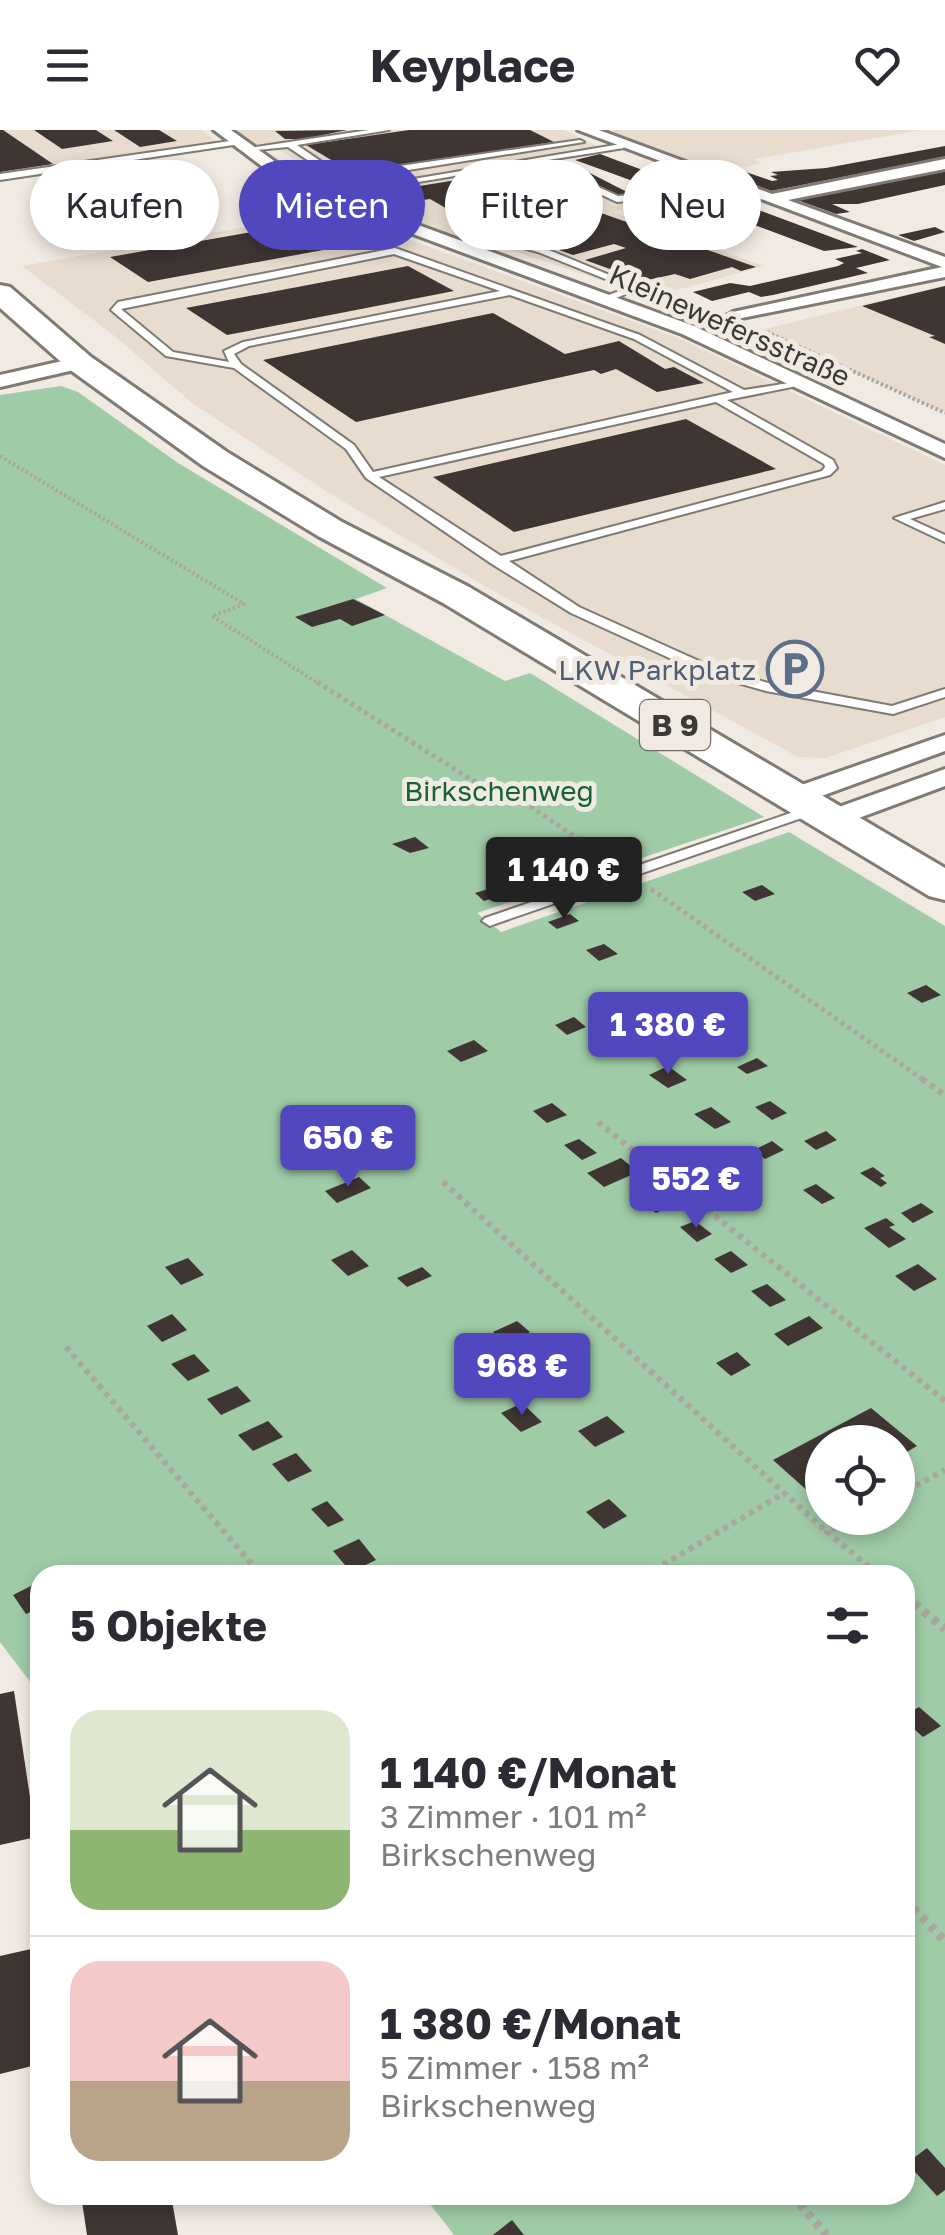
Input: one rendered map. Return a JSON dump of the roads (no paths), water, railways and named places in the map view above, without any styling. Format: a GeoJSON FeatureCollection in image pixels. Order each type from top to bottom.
{"type":"FeatureCollection","features":[{"type":"Feature","properties":{"kind":"main road","name":"B 9"},"geometry":{"type":"LineString","coordinates":[[0,293],[80,363],[168,429],[945,888]]}},
{"type":"Feature","properties":{"kind":"street","name":"Kleinewefersstraße"},"geometry":{"type":"LineString","coordinates":[[221,130],[261,160]]}},
{"type":"Feature","properties":{"kind":"street"},"geometry":{"type":"LineString","coordinates":[[585,130],[660,160]]}},
{"type":"Feature","properties":{"kind":"street"},"geometry":{"type":"LineString","coordinates":[[768,198],[945,164]]}},
{"type":"Feature","properties":{"kind":"street"},"geometry":{"type":"LineString","coordinates":[[761,196],[945,263]]}},
{"type":"Feature","properties":{"kind":"street","name":"Kleinewefersstraße"},"geometry":{"type":"LineString","coordinates":[[468,250],[688,330],[945,452]]}},
{"type":"Feature","properties":{"kind":"street"},"geometry":{"type":"LineString","coordinates":[[733,317],[945,272]]}},
{"type":"Feature","properties":{"kind":"street"},"geometry":{"type":"LineString","coordinates":[[0,381],[80,363]]}},
{"type":"Feature","properties":{"kind":"street"},"geometry":{"type":"LineString","coordinates":[[814,808],[945,743]]}},
{"type":"Feature","properties":{"kind":"street"},"geometry":{"type":"LineString","coordinates":[[814,808],[945,777]]}},
{"type":"Feature","properties":{"kind":"lane"},"geometry":{"type":"LineString","coordinates":[[0,177],[384,130]]}},
{"type":"Feature","properties":{"kind":"lane"},"geometry":{"type":"LineString","coordinates":[[425,165],[602,138]]}},
{"type":"Feature","properties":{"kind":"lane"},"geometry":{"type":"LineString","coordinates":[[290,144],[313,160]]}},
{"type":"Feature","properties":{"kind":"lane"},"geometry":{"type":"LineString","coordinates":[[546,160],[621,146]]}},
{"type":"Feature","properties":{"kind":"lane"},"geometry":{"type":"LineString","coordinates":[[541,250],[636,288],[606,299]]}},
{"type":"Feature","properties":{"kind":"lane"},"geometry":{"type":"LineString","coordinates":[[237,366],[170,354],[116,310],[118,305],[395,251],[637,336],[743,393]]}},
{"type":"Feature","properties":{"kind":"lane"},"geometry":{"type":"LineString","coordinates":[[511,292],[246,344],[228,353],[237,366],[350,446],[370,476],[576,610],[705,670],[766,687],[893,710],[945,692]]}},
{"type":"Feature","properties":{"kind":"lane"},"geometry":{"type":"LineString","coordinates":[[370,476],[743,393],[802,384]]}},
{"type":"Feature","properties":{"kind":"lane"},"geometry":{"type":"LineString","coordinates":[[496,561],[826,473],[831,468],[829,462],[718,399]]}},
{"type":"Feature","properties":{"kind":"lane"},"geometry":{"type":"LineString","coordinates":[[945,505],[900,518],[945,539]]}},
{"type":"Feature","properties":{"kind":"lane"},"geometry":{"type":"LineString","coordinates":[[490,922],[814,808]]}},
{"type":"Feature","properties":{"kind":"place","name":"LKW Parkplatz"},"geometry":{"type":"Point","coordinates":[795,669]}},
{"type":"Feature","properties":{"kind":"park label","name":"Birkschenweg"},"geometry":{"type":"Point","coordinates":[499,790]}}]}
